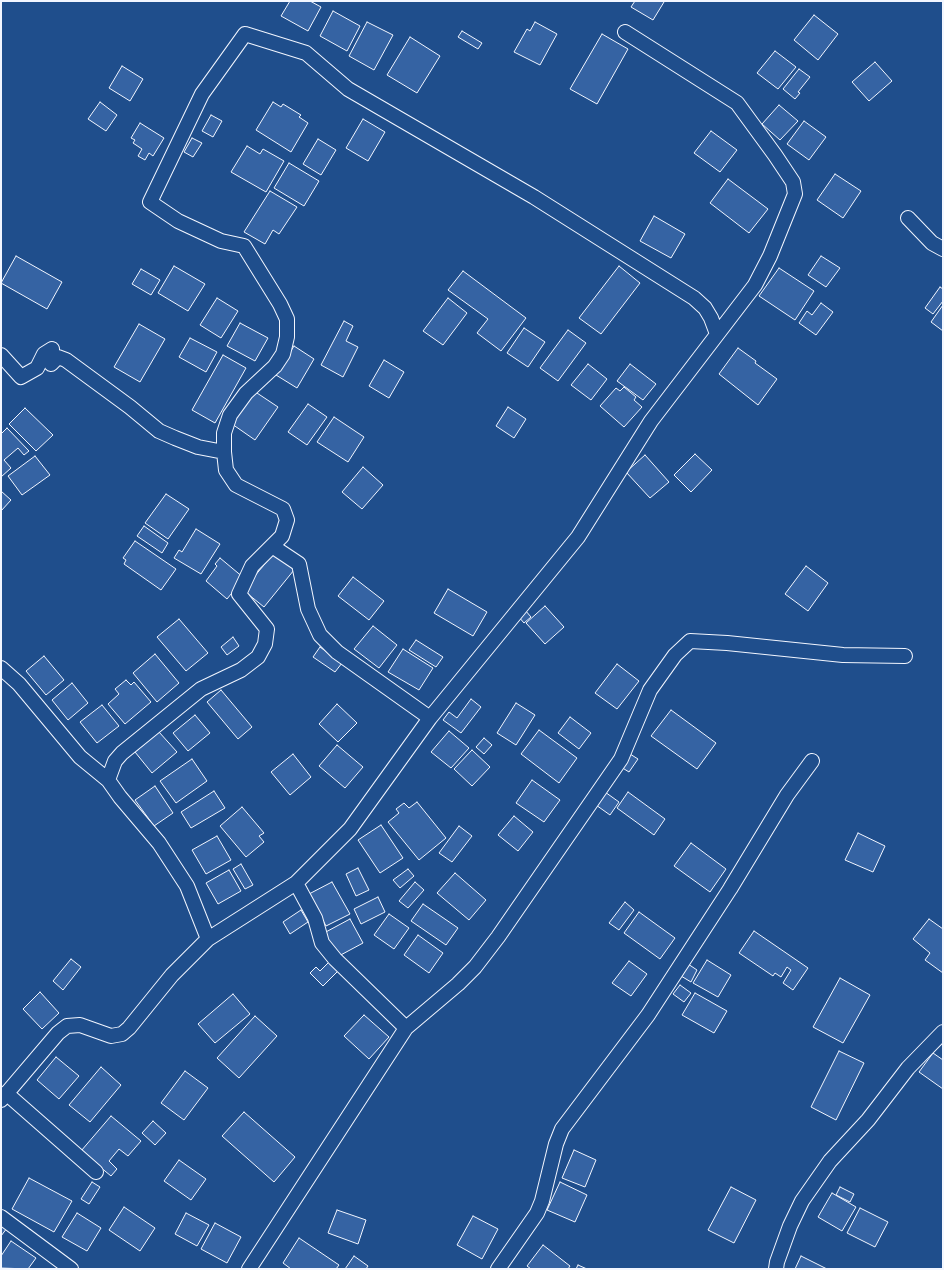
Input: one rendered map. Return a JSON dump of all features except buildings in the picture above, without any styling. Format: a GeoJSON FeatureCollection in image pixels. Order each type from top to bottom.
{"type":"FeatureCollection","features":[{"type":"Feature","properties":{"kind":"street"},"geometry":{"type":"LineString","coordinates":[[96,1172],[4,1096],[58,1033],[67,1026],[80,1025],[111,1036],[122,1034],[129,1028],[172,975],[208,939],[296,883],[350,829],[430,718],[578,537],[652,421],[755,285],[770,256],[795,194],[793,182],[737,103],[625,32]]}},
{"type":"Feature","properties":{"kind":"street"},"geometry":{"type":"LineString","coordinates":[[108,780],[115,761],[122,753],[201,689],[241,670],[258,657],[265,644],[267,629],[239,594],[252,566],[282,536],[286,520],[283,509],[236,485],[226,470],[224,433],[230,415],[246,393],[275,366],[283,354],[287,337],[286,319],[280,304],[244,246],[221,241],[178,222],[150,202],[202,94],[245,34],[306,53],[348,89],[534,197],[694,298],[711,318],[717,334]]}},
{"type":"Feature","properties":{"kind":"street"},"geometry":{"type":"LineString","coordinates":[[908,218],[932,243],[943,249]]}},
{"type":"Feature","properties":{"kind":"street"},"geometry":{"type":"LineString","coordinates":[[1,355],[21,377],[36,368],[44,354],[52,349],[51,364],[58,357],[66,360],[159,430],[198,448],[224,452]]}},
{"type":"Feature","properties":{"kind":"street"},"geometry":{"type":"LineString","coordinates":[[272,546],[299,564],[308,609],[320,635],[337,652],[430,718]]}},
{"type":"Feature","properties":{"kind":"street"},"geometry":{"type":"LineString","coordinates":[[249,1269],[406,1028],[458,984],[475,967],[498,937],[621,759],[650,690],[676,655],[690,641],[727,643],[843,655],[905,656]]}},
{"type":"Feature","properties":{"kind":"street"},"geometry":{"type":"LineString","coordinates":[[1,668],[19,684],[80,757],[108,780],[120,797],[159,843],[187,886],[208,939]]}},
{"type":"Feature","properties":{"kind":"street"},"geometry":{"type":"LineString","coordinates":[[498,1269],[537,1213],[542,1201],[556,1144],[562,1129],[648,1015],[730,889],[786,795],[812,761]]}},
{"type":"Feature","properties":{"kind":"street"},"geometry":{"type":"LineString","coordinates":[[296,883],[315,918],[322,943],[335,959],[406,1028]]}},
{"type":"Feature","properties":{"kind":"street"},"geometry":{"type":"LineString","coordinates":[[776,1269],[777,1262],[790,1226],[799,1207],[830,1161],[868,1120],[908,1068],[943,1032]]}},
{"type":"Feature","properties":{"kind":"street"},"geometry":{"type":"LineString","coordinates":[[1,1217],[71,1269]]}}]}
